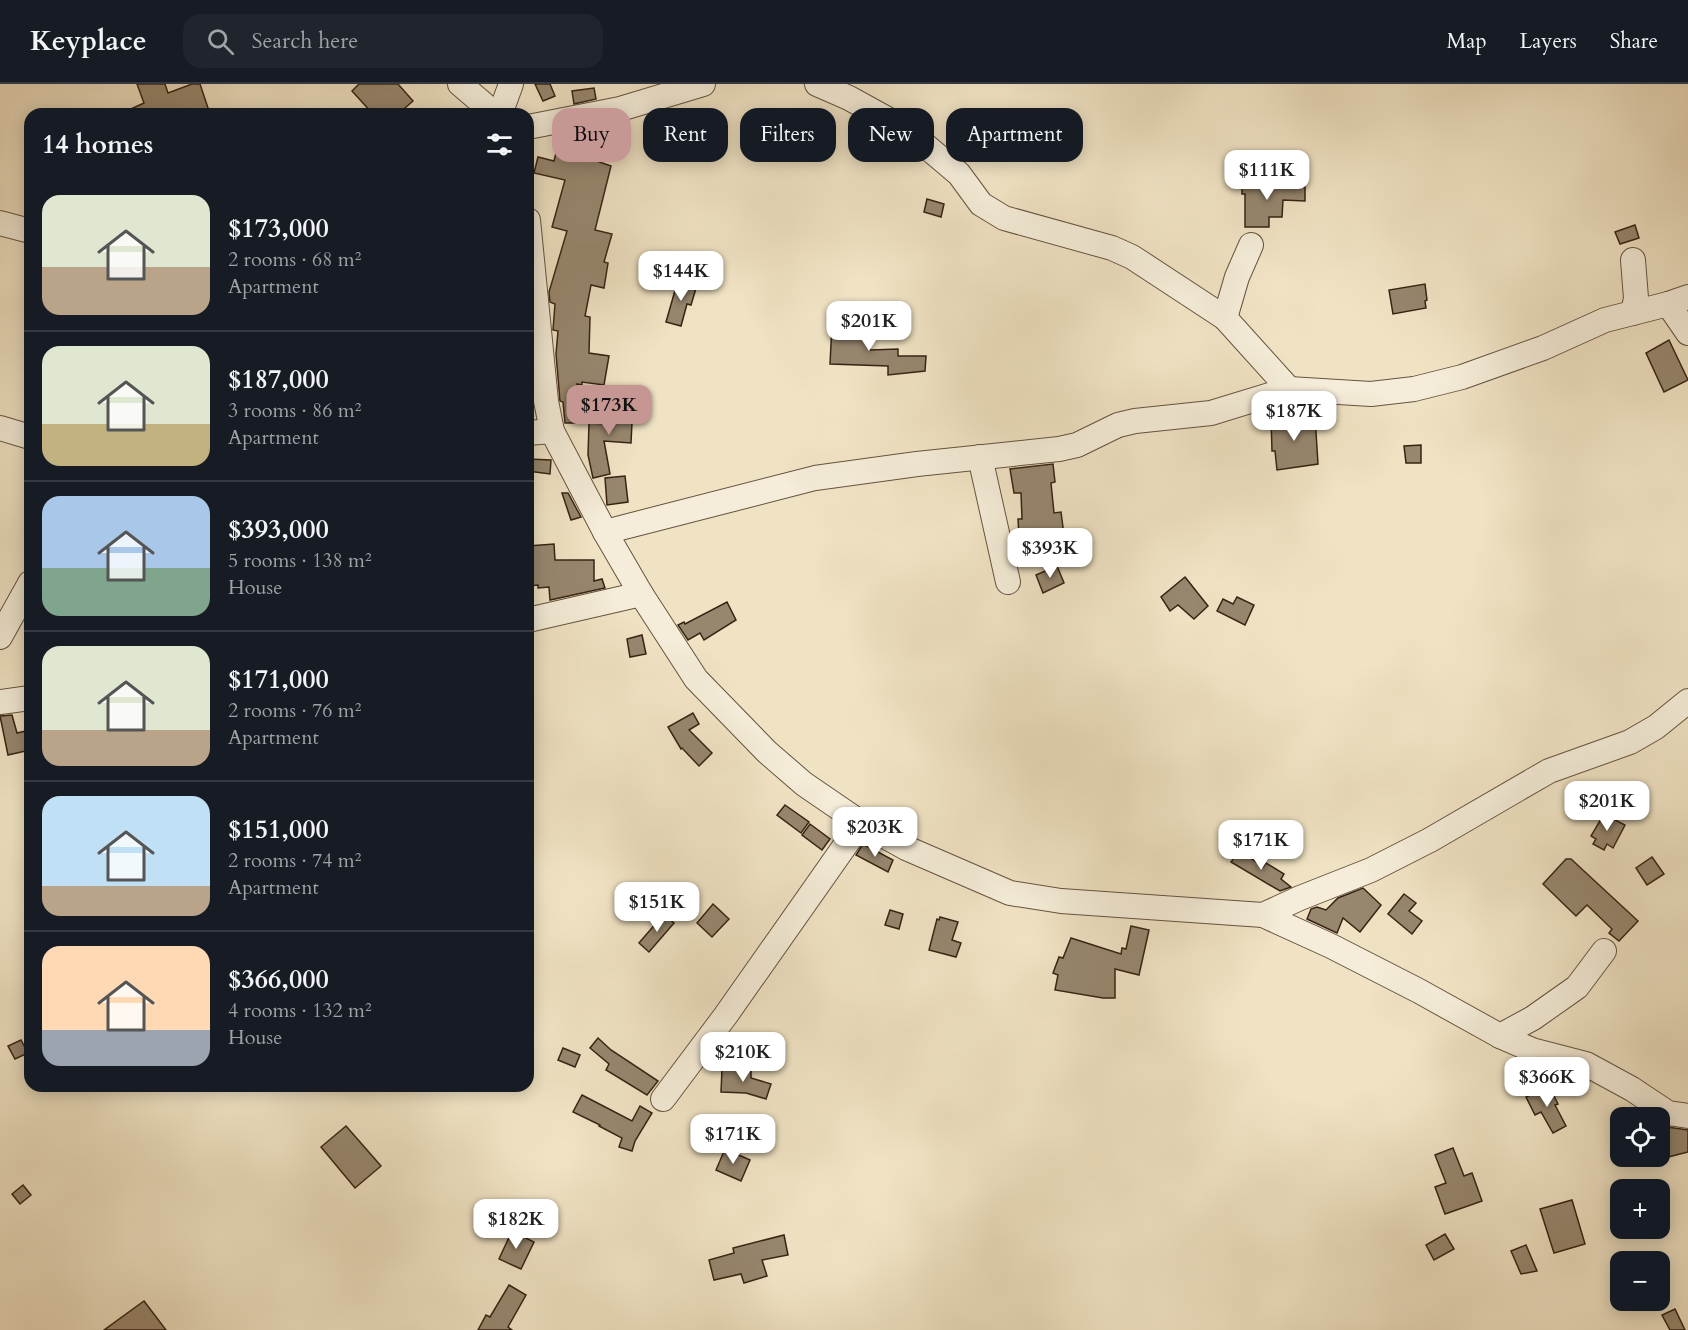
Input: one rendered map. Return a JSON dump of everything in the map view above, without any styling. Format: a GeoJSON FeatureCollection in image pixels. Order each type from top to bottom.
{"type":"FeatureCollection","features":[{"type":"Feature","properties":{"kind":"street"},"geometry":{"type":"LineString","coordinates":[[460,84],[488,108]]}},
{"type":"Feature","properties":{"kind":"street"},"geometry":{"type":"LineString","coordinates":[[502,108],[511,84]]}},
{"type":"Feature","properties":{"kind":"street"},"geometry":{"type":"LineString","coordinates":[[534,126],[620,108],[704,84]]}},
{"type":"Feature","properties":{"kind":"street"},"geometry":{"type":"LineString","coordinates":[[817,84],[849,98],[907,130],[959,174],[981,204],[990,212],[1112,248],[1132,257],[1225,318],[1289,389]]}},
{"type":"Feature","properties":{"kind":"street"},"geometry":{"type":"LineString","coordinates":[[0,223],[24,229]]}},
{"type":"Feature","properties":{"kind":"street"},"geometry":{"type":"LineString","coordinates":[[1225,318],[1237,277],[1251,244]]}},
{"type":"Feature","properties":{"kind":"street"},"geometry":{"type":"LineString","coordinates":[[1633,260],[1636,297],[1633,312]]}},
{"type":"Feature","properties":{"kind":"street"},"geometry":{"type":"LineString","coordinates":[[534,280],[546,401],[552,431],[605,532],[641,594],[696,679],[767,752],[804,784],[861,823],[906,848],[1010,893],[1061,901],[1263,915],[1389,976],[1500,1036],[1532,1050],[1586,1064],[1632,1089],[1668,1113],[1688,1116]]}},
{"type":"Feature","properties":{"kind":"street"},"geometry":{"type":"LineString","coordinates":[[605,532],[815,478],[1077,445],[1127,423],[1211,413],[1289,389],[1371,394],[1414,389],[1462,377],[1543,348],[1605,320],[1678,300],[1688,333]]}},
{"type":"Feature","properties":{"kind":"street"},"geometry":{"type":"LineString","coordinates":[[0,428],[24,435]]}},
{"type":"Feature","properties":{"kind":"street"},"geometry":{"type":"LineString","coordinates":[[534,432],[552,431]]}},
{"type":"Feature","properties":{"kind":"street"},"geometry":{"type":"LineString","coordinates":[[980,457],[1008,582]]}},
{"type":"Feature","properties":{"kind":"street"},"geometry":{"type":"LineString","coordinates":[[0,637],[24,594]]}},
{"type":"Feature","properties":{"kind":"street"},"geometry":{"type":"LineString","coordinates":[[534,619],[641,594]]}},
{"type":"Feature","properties":{"kind":"street"},"geometry":{"type":"LineString","coordinates":[[0,702],[24,699]]}},
{"type":"Feature","properties":{"kind":"street"},"geometry":{"type":"LineString","coordinates":[[1263,915],[1371,870],[1430,840],[1549,771],[1630,742],[1683,712]]}},
{"type":"Feature","properties":{"kind":"street"},"geometry":{"type":"LineString","coordinates":[[663,1099],[726,1016],[861,823]]}},
{"type":"Feature","properties":{"kind":"street"},"geometry":{"type":"LineString","coordinates":[[1500,1036],[1533,1018],[1577,987],[1604,951]]}},
{"type":"Feature","properties":{"kind":"building"},"geometry":{"type":"Polygon","coordinates":[[[137,84],[165,84],[168,93],[192,84],[200,84],[208,108],[133,108],[144,103],[137,84]]]}},
{"type":"Feature","properties":{"kind":"building"},"geometry":{"type":"Polygon","coordinates":[[[359,84],[398,84],[413,101],[405,108],[368,108],[352,91],[359,84]]]}},
{"type":"Feature","properties":{"kind":"building"},"geometry":{"type":"Polygon","coordinates":[[[535,84],[550,84],[555,96],[543,101],[535,84]]]}},
{"type":"Feature","properties":{"kind":"building"},"geometry":{"type":"Polygon","coordinates":[[[594,88],[596,99],[574,104],[572,91],[594,88]]]}},
{"type":"Feature","properties":{"kind":"building"},"geometry":{"type":"Polygon","coordinates":[[[538,157],[552,162],[599,162],[611,166],[595,230],[612,234],[604,262],[608,263],[604,288],[591,285],[585,316],[590,317],[589,353],[609,356],[604,385],[582,382],[582,385],[577,384],[575,423],[565,423],[563,402],[560,401],[556,354],[558,331],[553,330],[555,304],[550,302],[549,292],[567,231],[552,227],[565,180],[534,173],[538,157]]]}},
{"type":"Feature","properties":{"kind":"building"},"geometry":{"type":"Polygon","coordinates":[[[1242,181],[1264,181],[1264,184],[1282,185],[1282,187],[1305,187],[1305,201],[1283,200],[1282,217],[1269,217],[1269,227],[1245,227],[1245,194],[1242,194],[1242,181]]]}},
{"type":"Feature","properties":{"kind":"building"},"geometry":{"type":"Polygon","coordinates":[[[927,199],[944,204],[941,217],[924,212],[927,199]]]}},
{"type":"Feature","properties":{"kind":"building"},"geometry":{"type":"Polygon","coordinates":[[[1635,225],[1639,238],[1620,244],[1615,232],[1635,225]]]}},
{"type":"Feature","properties":{"kind":"building"},"geometry":{"type":"Polygon","coordinates":[[[678,280],[697,285],[691,305],[687,304],[681,326],[666,322],[678,280]]]}},
{"type":"Feature","properties":{"kind":"building"},"geometry":{"type":"Polygon","coordinates":[[[1425,284],[1426,308],[1393,314],[1389,290],[1425,284]]]}},
{"type":"Feature","properties":{"kind":"building"},"geometry":{"type":"Polygon","coordinates":[[[832,324],[871,327],[870,350],[898,349],[898,356],[926,356],[925,371],[888,375],[888,366],[830,364],[832,324]]]}},
{"type":"Feature","properties":{"kind":"building"},"geometry":{"type":"Polygon","coordinates":[[[1669,340],[1688,380],[1664,392],[1646,353],[1669,340]]]}},
{"type":"Feature","properties":{"kind":"building"},"geometry":{"type":"Polygon","coordinates":[[[619,397],[633,402],[631,443],[604,441],[610,474],[593,478],[588,455],[589,423],[611,424],[611,417],[619,397]]]}},
{"type":"Feature","properties":{"kind":"building"},"geometry":{"type":"Polygon","coordinates":[[[1315,416],[1318,464],[1277,470],[1275,451],[1272,451],[1271,418],[1315,416]]]}},
{"type":"Feature","properties":{"kind":"building"},"geometry":{"type":"Polygon","coordinates":[[[1421,445],[1421,463],[1406,463],[1404,446],[1421,445]]]}},
{"type":"Feature","properties":{"kind":"building"},"geometry":{"type":"Polygon","coordinates":[[[534,459],[551,460],[550,474],[534,472],[534,459]]]}},
{"type":"Feature","properties":{"kind":"building"},"geometry":{"type":"Polygon","coordinates":[[[1053,464],[1055,482],[1051,483],[1054,513],[1061,512],[1064,535],[1055,537],[1058,550],[1020,555],[1018,519],[1022,519],[1021,493],[1014,493],[1010,469],[1053,464]]]}},
{"type":"Feature","properties":{"kind":"building"},"geometry":{"type":"Polygon","coordinates":[[[625,476],[628,502],[607,505],[605,478],[625,476]]]}},
{"type":"Feature","properties":{"kind":"building"},"geometry":{"type":"Polygon","coordinates":[[[562,493],[568,493],[581,517],[571,520],[562,493]]]}},
{"type":"Feature","properties":{"kind":"building"},"geometry":{"type":"Polygon","coordinates":[[[554,544],[555,560],[594,560],[594,581],[602,579],[605,588],[550,600],[549,587],[538,588],[538,585],[534,585],[534,546],[554,544]]]}},
{"type":"Feature","properties":{"kind":"building"},"geometry":{"type":"Polygon","coordinates":[[[1057,566],[1064,583],[1043,593],[1036,575],[1057,566]]]}},
{"type":"Feature","properties":{"kind":"building"},"geometry":{"type":"Polygon","coordinates":[[[1185,577],[1208,606],[1194,619],[1178,605],[1170,611],[1161,597],[1185,577]]]}},
{"type":"Feature","properties":{"kind":"building"},"geometry":{"type":"Polygon","coordinates":[[[1237,597],[1254,605],[1245,625],[1217,611],[1223,599],[1233,604],[1237,597]]]}},
{"type":"Feature","properties":{"kind":"building"},"geometry":{"type":"Polygon","coordinates":[[[727,602],[736,620],[704,640],[700,633],[688,640],[678,625],[684,622],[685,624],[727,602]]]}},
{"type":"Feature","properties":{"kind":"building"},"geometry":{"type":"Polygon","coordinates":[[[642,635],[646,654],[630,657],[627,639],[642,635]]]}},
{"type":"Feature","properties":{"kind":"building"},"geometry":{"type":"Polygon","coordinates":[[[693,713],[699,724],[689,730],[712,753],[699,766],[681,749],[668,727],[693,713]]]}},
{"type":"Feature","properties":{"kind":"building"},"geometry":{"type":"Polygon","coordinates":[[[12,715],[17,733],[24,731],[24,751],[8,755],[0,716],[12,715]]]}},
{"type":"Feature","properties":{"kind":"building"},"geometry":{"type":"Polygon","coordinates":[[[785,805],[809,822],[801,833],[777,815],[785,805]]]}},
{"type":"Feature","properties":{"kind":"building"},"geometry":{"type":"Polygon","coordinates":[[[1604,814],[1625,825],[1613,848],[1607,844],[1604,850],[1593,844],[1596,839],[1591,836],[1604,814]]]}},
{"type":"Feature","properties":{"kind":"building"},"geometry":{"type":"Polygon","coordinates":[[[810,824],[830,839],[822,850],[802,835],[810,824]]]}},
{"type":"Feature","properties":{"kind":"building"},"geometry":{"type":"Polygon","coordinates":[[[863,844],[893,860],[888,872],[856,855],[863,844]]]}},
{"type":"Feature","properties":{"kind":"building"},"geometry":{"type":"Polygon","coordinates":[[[1240,850],[1263,867],[1266,863],[1284,874],[1281,879],[1291,887],[1280,891],[1231,862],[1240,850]]]}},
{"type":"Feature","properties":{"kind":"building"},"geometry":{"type":"Polygon","coordinates":[[[1652,857],[1664,874],[1647,885],[1636,868],[1652,857]]]}},
{"type":"Feature","properties":{"kind":"building"},"geometry":{"type":"Polygon","coordinates":[[[1566,859],[1571,859],[1638,921],[1619,941],[1609,933],[1612,929],[1587,905],[1576,916],[1543,884],[1566,859]]]}},
{"type":"Feature","properties":{"kind":"building"},"geometry":{"type":"Polygon","coordinates":[[[1363,888],[1381,905],[1360,932],[1343,918],[1337,933],[1307,919],[1311,909],[1317,907],[1326,910],[1338,898],[1363,888]]]}},
{"type":"Feature","properties":{"kind":"building"},"geometry":{"type":"Polygon","coordinates":[[[1404,894],[1416,903],[1409,911],[1422,921],[1412,934],[1388,914],[1404,894]]]}},
{"type":"Feature","properties":{"kind":"building"},"geometry":{"type":"Polygon","coordinates":[[[713,904],[729,919],[712,937],[697,923],[713,904]]]}},
{"type":"Feature","properties":{"kind":"building"},"geometry":{"type":"Polygon","coordinates":[[[890,910],[903,914],[899,929],[885,925],[890,910]]]}},
{"type":"Feature","properties":{"kind":"building"},"geometry":{"type":"Polygon","coordinates":[[[664,914],[674,923],[649,952],[639,943],[664,914]]]}},
{"type":"Feature","properties":{"kind":"building"},"geometry":{"type":"Polygon","coordinates":[[[940,917],[958,922],[952,940],[961,943],[956,957],[929,950],[937,919],[939,920],[940,917]]]}},
{"type":"Feature","properties":{"kind":"building"},"geometry":{"type":"Polygon","coordinates":[[[1131,926],[1149,930],[1139,975],[1115,969],[1115,998],[1055,990],[1058,975],[1053,973],[1059,957],[1063,958],[1071,938],[1121,954],[1122,948],[1126,949],[1131,926]]]}},
{"type":"Feature","properties":{"kind":"building"},"geometry":{"type":"Polygon","coordinates":[[[598,1038],[611,1050],[658,1081],[647,1095],[606,1070],[609,1064],[590,1048],[598,1038]]]}},
{"type":"Feature","properties":{"kind":"building"},"geometry":{"type":"Polygon","coordinates":[[[21,1040],[24,1046],[24,1055],[15,1059],[8,1046],[21,1040]]]}},
{"type":"Feature","properties":{"kind":"building"},"geometry":{"type":"Polygon","coordinates":[[[563,1048],[580,1055],[575,1067],[558,1060],[563,1048]]]}},
{"type":"Feature","properties":{"kind":"building"},"geometry":{"type":"Polygon","coordinates":[[[722,1069],[751,1070],[751,1078],[771,1084],[766,1099],[746,1093],[721,1092],[722,1069]]]}},
{"type":"Feature","properties":{"kind":"building"},"geometry":{"type":"Polygon","coordinates":[[[1549,1086],[1558,1104],[1555,1105],[1566,1126],[1553,1133],[1541,1112],[1535,1115],[1526,1097],[1549,1086]]]}},
{"type":"Feature","properties":{"kind":"building"},"geometry":{"type":"Polygon","coordinates":[[[582,1095],[632,1121],[640,1106],[652,1113],[635,1141],[632,1151],[619,1147],[622,1138],[573,1112],[582,1095]]]}},
{"type":"Feature","properties":{"kind":"building"},"geometry":{"type":"Polygon","coordinates":[[[346,1126],[381,1166],[355,1188],[321,1147],[346,1126]]]}},
{"type":"Feature","properties":{"kind":"building"},"geometry":{"type":"Polygon","coordinates":[[[1670,1127],[1688,1130],[1688,1152],[1670,1156],[1670,1127]]]}},
{"type":"Feature","properties":{"kind":"building"},"geometry":{"type":"Polygon","coordinates":[[[1453,1148],[1464,1176],[1472,1173],[1482,1201],[1445,1214],[1435,1187],[1446,1183],[1435,1155],[1453,1148]]]}},
{"type":"Feature","properties":{"kind":"building"},"geometry":{"type":"Polygon","coordinates":[[[725,1149],[750,1160],[741,1181],[716,1170],[725,1149]]]}},
{"type":"Feature","properties":{"kind":"building"},"geometry":{"type":"Polygon","coordinates":[[[23,1185],[31,1195],[20,1204],[12,1194],[23,1185]]]}},
{"type":"Feature","properties":{"kind":"building"},"geometry":{"type":"Polygon","coordinates":[[[1572,1200],[1585,1244],[1554,1253],[1540,1209],[1572,1200]]]}},
{"type":"Feature","properties":{"kind":"building"},"geometry":{"type":"Polygon","coordinates":[[[512,1231],[534,1242],[521,1269],[499,1259],[512,1231]]]}},
{"type":"Feature","properties":{"kind":"building"},"geometry":{"type":"Polygon","coordinates":[[[1445,1234],[1454,1249],[1434,1260],[1426,1245],[1445,1234]]]}},
{"type":"Feature","properties":{"kind":"building"},"geometry":{"type":"Polygon","coordinates":[[[784,1235],[788,1255],[762,1260],[767,1276],[744,1283],[741,1274],[714,1280],[709,1260],[734,1253],[733,1248],[784,1235]]]}},
{"type":"Feature","properties":{"kind":"building"},"geometry":{"type":"Polygon","coordinates":[[[1526,1245],[1537,1271],[1521,1274],[1511,1251],[1526,1245]]]}},
{"type":"Feature","properties":{"kind":"building"},"geometry":{"type":"Polygon","coordinates":[[[509,1285],[526,1295],[508,1327],[512,1330],[478,1330],[486,1315],[490,1317],[509,1285]]]}},
{"type":"Feature","properties":{"kind":"building"},"geometry":{"type":"Polygon","coordinates":[[[144,1301],[166,1330],[104,1330],[144,1301]]]}},
{"type":"Feature","properties":{"kind":"building"},"geometry":{"type":"Polygon","coordinates":[[[1675,1309],[1685,1330],[1670,1330],[1662,1315],[1675,1309]]]}}]}
